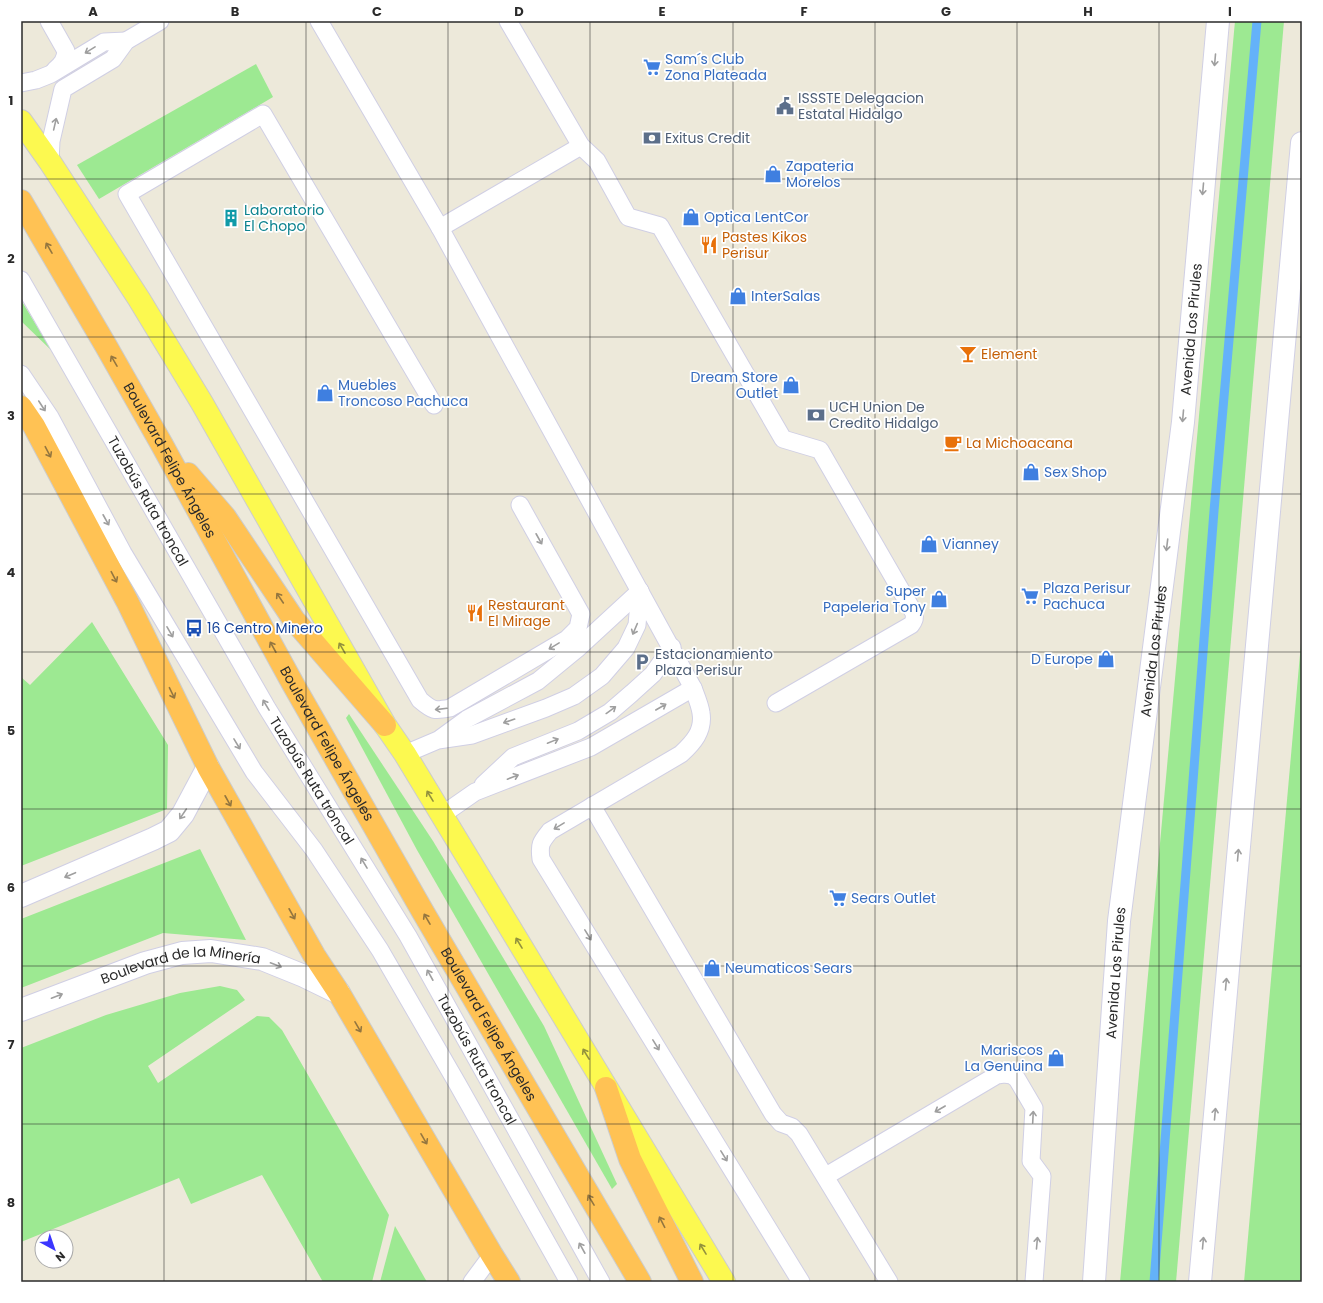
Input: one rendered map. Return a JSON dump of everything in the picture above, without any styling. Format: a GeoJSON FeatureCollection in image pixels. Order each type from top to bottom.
{"type":"FeatureCollection","features":[{"type":"Feature","properties":{"kind":"highway","name":"Boulevard Felipe Ángeles"},"geometry":{"type":"LineString","coordinates":[[21,201],[161,443],[293,684],[419,905],[640,1282]]}},
{"type":"Feature","properties":{"kind":"highway"},"geometry":{"type":"LineString","coordinates":[[23,411],[52,458],[127,601],[208,767],[314,955],[339,993],[492,1256],[509,1282]]}},
{"type":"Feature","properties":{"kind":"highway"},"geometry":{"type":"LineString","coordinates":[[161,443],[225,517],[294,620],[385,725]]}},
{"type":"Feature","properties":{"kind":"highway"},"geometry":{"type":"LineString","coordinates":[[606,1088],[630,1159],[692,1282]]}},
{"type":"Feature","properties":{"kind":"main road"},"geometry":{"type":"LineString","coordinates":[[21,121],[50,162],[139,299],[202,403],[385,725],[405,754],[724,1282]]}},
{"type":"Feature","properties":{"kind":"street","name":"Avenida Los Pirules"},"geometry":{"type":"LineString","coordinates":[[1094,1282],[1119,921],[1183,422],[1218,21]]}},
{"type":"Feature","properties":{"kind":"street"},"geometry":{"type":"LineString","coordinates":[[1200,1282],[1302,143]]}},
{"type":"Feature","properties":{"kind":"street"},"geometry":{"type":"LineString","coordinates":[[21,896],[153,840],[169,831],[183,814],[208,767]]}},
{"type":"Feature","properties":{"kind":"street","name":"Boulevard de la Minería"},"geometry":{"type":"LineString","coordinates":[[21,1010],[145,963],[182,953],[211,951],[262,959],[304,976],[339,993]]}},
{"type":"Feature","properties":{"kind":"lane"},"geometry":{"type":"LineString","coordinates":[[49,21],[66,51],[66,57],[63,63],[51,74]]}},
{"type":"Feature","properties":{"kind":"lane"},"geometry":{"type":"LineString","coordinates":[[50,162],[51,141],[63,89],[113,59],[126,41],[160,21]]}},
{"type":"Feature","properties":{"kind":"lane"},"geometry":{"type":"LineString","coordinates":[[319,21],[440,228],[694,688],[701,713],[700,731],[692,745],[681,754],[550,831],[543,840],[540,848],[541,859],[801,1282]]}},
{"type":"Feature","properties":{"kind":"lane"},"geometry":{"type":"LineString","coordinates":[[508,21],[581,146],[597,161],[628,217],[660,226],[783,439],[820,450],[914,613],[914,621],[910,625],[776,702]]}},
{"type":"Feature","properties":{"kind":"lane"},"geometry":{"type":"LineString","coordinates":[[21,83],[36,80],[51,74],[104,42],[126,41]]}},
{"type":"Feature","properties":{"kind":"lane"},"geometry":{"type":"LineString","coordinates":[[434,405],[263,114],[127,194],[420,700],[427,706],[436,710],[450,708],[567,639],[578,628],[580,614],[520,506]]}},
{"type":"Feature","properties":{"kind":"lane"},"geometry":{"type":"LineString","coordinates":[[440,228],[581,146]]}},
{"type":"Feature","properties":{"kind":"lane","name":"Tuzobús Ruta troncal"},"geometry":{"type":"LineString","coordinates":[[21,280],[267,708],[408,936],[600,1282]]}},
{"type":"Feature","properties":{"kind":"lane","name":"Tuzobús Ruta troncal"},"geometry":{"type":"LineString","coordinates":[[21,374],[50,417],[124,552],[254,772],[314,850],[380,950],[569,1282]]}},
{"type":"Feature","properties":{"kind":"lane"},"geometry":{"type":"LineString","coordinates":[[438,740],[472,735],[546,708],[574,696],[602,676],[626,648],[637,625],[640,591]]}},
{"type":"Feature","properties":{"kind":"lane"},"geometry":{"type":"LineString","coordinates":[[405,754],[438,740],[467,719],[538,681],[577,649],[640,591]]}},
{"type":"Feature","properties":{"kind":"lane"},"geometry":{"type":"LineString","coordinates":[[442,815],[475,792],[513,757],[578,731],[610,712],[653,674],[672,647]]}},
{"type":"Feature","properties":{"kind":"lane"},"geometry":{"type":"LineString","coordinates":[[475,792],[591,747],[694,688]]}},
{"type":"Feature","properties":{"kind":"lane"},"geometry":{"type":"LineString","coordinates":[[592,806],[773,1114],[781,1123],[792,1127],[799,1134],[826,1176],[889,1282]]}},
{"type":"Feature","properties":{"kind":"lane"},"geometry":{"type":"LineString","coordinates":[[826,1176],[997,1075],[1012,1075],[1017,1079],[1034,1108],[1031,1161],[1042,1176],[1034,1282]]}},
{"type":"Feature","properties":{"kind":"lane"},"geometry":{"type":"LineString","coordinates":[[472,1282],[492,1256]]}},
{"type":"Feature","properties":{"kind":"green space"},"geometry":{"type":"Polygon","coordinates":[[[1235,21],[1284,21],[1176,1282],[1120,1282],[1235,21]]]}},
{"type":"Feature","properties":{"kind":"green space"},"geometry":{"type":"Polygon","coordinates":[[[256,64],[273,97],[99,199],[77,165],[256,64]]]}},
{"type":"Feature","properties":{"kind":"green space"},"geometry":{"type":"Polygon","coordinates":[[[21,300],[52,351],[21,321],[21,300]]]}},
{"type":"Feature","properties":{"kind":"green space"},"geometry":{"type":"Polygon","coordinates":[[[92,622],[168,745],[167,809],[21,866],[21,677],[30,685],[92,622]]]}},
{"type":"Feature","properties":{"kind":"green space"},"geometry":{"type":"Polygon","coordinates":[[[1302,632],[1302,1282],[1244,1282],[1302,632]]]}},
{"type":"Feature","properties":{"kind":"green space"},"geometry":{"type":"Polygon","coordinates":[[[349,714],[433,841],[544,1026],[617,1184],[612,1189],[417,850],[346,718],[349,714]]]}},
{"type":"Feature","properties":{"kind":"green space"},"geometry":{"type":"Polygon","coordinates":[[[200,849],[246,940],[163,933],[21,988],[21,919],[200,849]]]}},
{"type":"Feature","properties":{"kind":"green space"},"geometry":{"type":"Polygon","coordinates":[[[220,986],[237,990],[245,1000],[148,1066],[158,1083],[257,1016],[269,1017],[282,1030],[389,1215],[372,1282],[323,1282],[262,1175],[191,1204],[179,1178],[53,1229],[34,1229],[34,1237],[21,1242],[21,1048],[106,1015],[180,993],[220,986]]]}},
{"type":"Feature","properties":{"kind":"green space"},"geometry":{"type":"Polygon","coordinates":[[[395,1226],[427,1282],[380,1282],[395,1226]]]}},
{"type":"Feature","properties":{"kind":"waterway"},"geometry":{"type":"LineString","coordinates":[[1154,1282],[1214,511],[1257,21]]}},
{"type":"Feature","properties":{"kind":"place","name":"Sam´s Club Zona Plateada"},"geometry":{"type":"Point","coordinates":[652,67]}},
{"type":"Feature","properties":{"kind":"place","name":"ISSSTE Delegacion Estatal Hidalgo"},"geometry":{"type":"Point","coordinates":[785,106]}},
{"type":"Feature","properties":{"kind":"place","name":"Exitus Credit"},"geometry":{"type":"Point","coordinates":[652,138]}},
{"type":"Feature","properties":{"kind":"place","name":"Zapateria Morelos"},"geometry":{"type":"Point","coordinates":[773,174]}},
{"type":"Feature","properties":{"kind":"place","name":"Optica LentCor"},"geometry":{"type":"Point","coordinates":[691,217]}},
{"type":"Feature","properties":{"kind":"place","name":"Laboratorio El Chopo"},"geometry":{"type":"Point","coordinates":[231,218]}},
{"type":"Feature","properties":{"kind":"place","name":"Pastes Kikos Perisur"},"geometry":{"type":"Point","coordinates":[709,245]}},
{"type":"Feature","properties":{"kind":"place","name":"InterSalas"},"geometry":{"type":"Point","coordinates":[738,296]}},
{"type":"Feature","properties":{"kind":"place","name":"Element"},"geometry":{"type":"Point","coordinates":[968,354]}},
{"type":"Feature","properties":{"kind":"place","name":"Dream Store Outlet"},"geometry":{"type":"Point","coordinates":[791,385]}},
{"type":"Feature","properties":{"kind":"place","name":"Muebles Troncoso Pachuca"},"geometry":{"type":"Point","coordinates":[325,393]}},
{"type":"Feature","properties":{"kind":"place","name":"UCH Union De Credito Hidalgo"},"geometry":{"type":"Point","coordinates":[816,415]}},
{"type":"Feature","properties":{"kind":"place","name":"La Michoacana"},"geometry":{"type":"Point","coordinates":[953,443]}},
{"type":"Feature","properties":{"kind":"place","name":"Sex Shop"},"geometry":{"type":"Point","coordinates":[1031,472]}},
{"type":"Feature","properties":{"kind":"place","name":"Vianney"},"geometry":{"type":"Point","coordinates":[929,544]}},
{"type":"Feature","properties":{"kind":"place","name":"Plaza Perisur Pachuca"},"geometry":{"type":"Point","coordinates":[1030,596]}},
{"type":"Feature","properties":{"kind":"place","name":"Super Papeleria Tony"},"geometry":{"type":"Point","coordinates":[939,599]}},
{"type":"Feature","properties":{"kind":"place","name":"Restaurant El Mirage"},"geometry":{"type":"Point","coordinates":[475,613]}},
{"type":"Feature","properties":{"kind":"place","name":"16 Centro Minero"},"geometry":{"type":"Point","coordinates":[194,628]}},
{"type":"Feature","properties":{"kind":"place","name":"D Europe"},"geometry":{"type":"Point","coordinates":[1106,659]}},
{"type":"Feature","properties":{"kind":"place","name":"Estacionamiento Plaza Perisur"},"geometry":{"type":"Point","coordinates":[642,662]}},
{"type":"Feature","properties":{"kind":"place","name":"Sears Outlet"},"geometry":{"type":"Point","coordinates":[838,898]}},
{"type":"Feature","properties":{"kind":"place","name":"Neumaticos Sears"},"geometry":{"type":"Point","coordinates":[712,968]}},
{"type":"Feature","properties":{"kind":"place","name":"Mariscos La Genuina"},"geometry":{"type":"Point","coordinates":[1056,1058]}}]}
